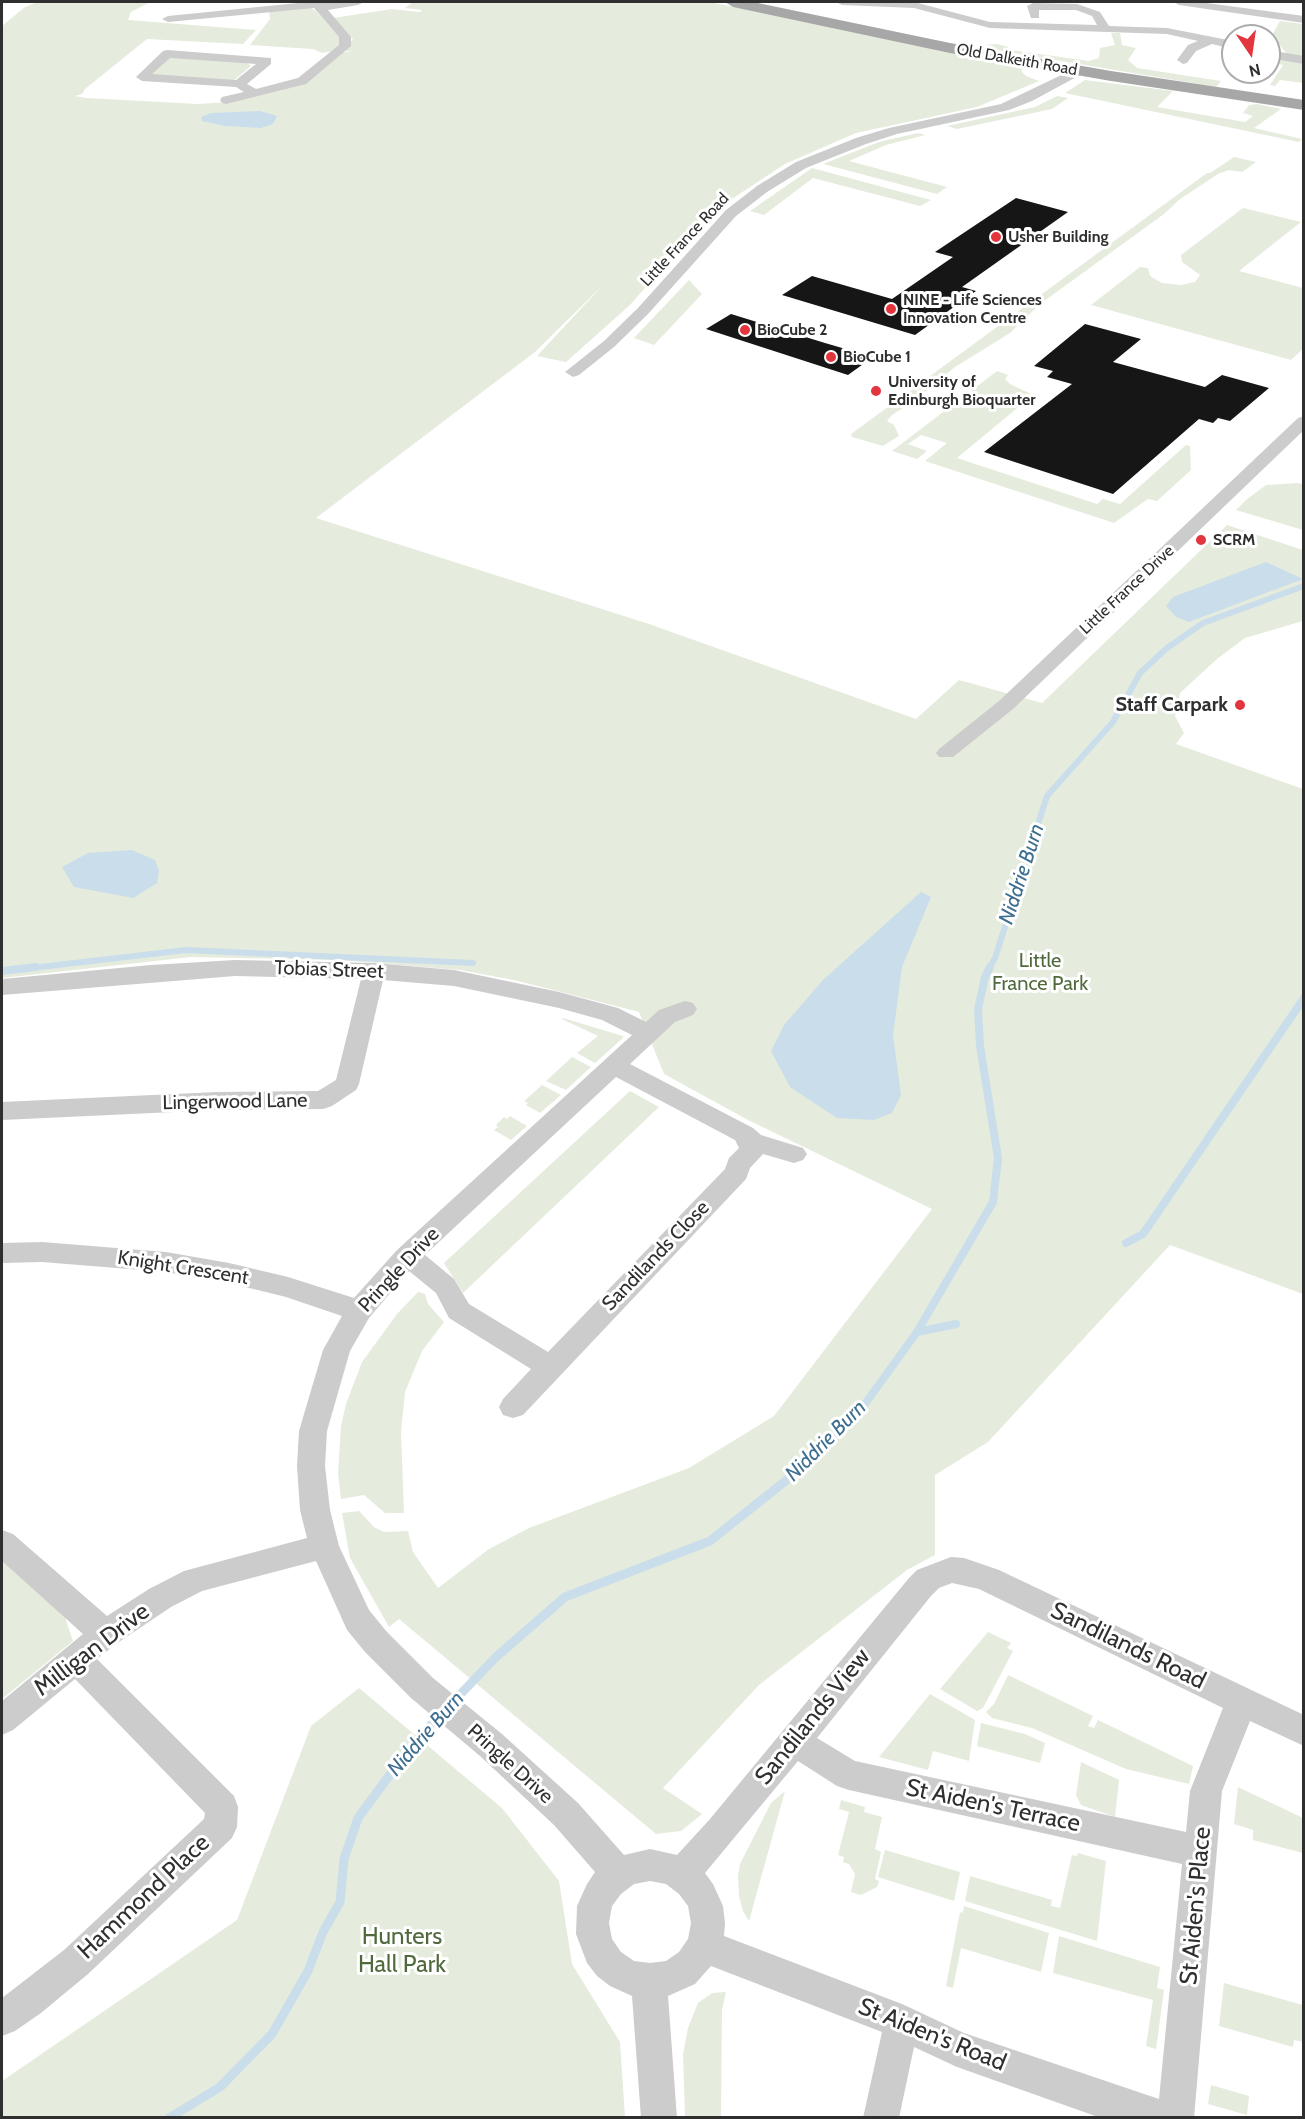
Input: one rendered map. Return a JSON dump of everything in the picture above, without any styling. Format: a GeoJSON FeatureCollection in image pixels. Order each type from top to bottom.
{"type":"FeatureCollection","features":[{"type":"Feature","properties":{"kind":"main road","name":"Old Dalkeith Road"},"geometry":{"type":"LineString","coordinates":[[733,2],[895,37],[1036,63],[1304,105]]}},
{"type":"Feature","properties":{"kind":"street"},"geometry":{"type":"LineString","coordinates":[[168,19],[358,2]]}},
{"type":"Feature","properties":{"kind":"street"},"geometry":{"type":"LineString","coordinates":[[829,7],[842,2],[914,5],[977,23],[1045,35],[1105,29],[1167,32],[1221,42]]}},
{"type":"Feature","properties":{"kind":"street"},"geometry":{"type":"LineString","coordinates":[[1179,2],[1298,19],[1301,7]]}},
{"type":"Feature","properties":{"kind":"street"},"geometry":{"type":"LineString","coordinates":[[226,100],[302,81],[345,46],[345,37],[318,4]]}},
{"type":"Feature","properties":{"kind":"street"},"geometry":{"type":"LineString","coordinates":[[1032,8],[1066,6],[1092,10],[1099,17],[1105,29]]}},
{"type":"Feature","properties":{"kind":"street"},"geometry":{"type":"LineString","coordinates":[[1183,60],[1192,48],[1211,40]]}},
{"type":"Feature","properties":{"kind":"street"},"geometry":{"type":"LineString","coordinates":[[239,84],[267,61],[167,54],[142,77],[239,84],[256,94]]}},
{"type":"Feature","properties":{"kind":"street"},"geometry":{"type":"LineString","coordinates":[[1281,56],[1304,60]]}},
{"type":"Feature","properties":{"kind":"street"},"geometry":{"type":"LineString","coordinates":[[1036,63],[1058,74],[1056,79],[1042,91]]}},
{"type":"Feature","properties":{"kind":"street","name":"Little France Road"},"geometry":{"type":"LineString","coordinates":[[573,372],[626,328],[731,213],[762,189],[801,165],[861,141],[1005,107],[1042,91],[1078,70]]}},
{"type":"Feature","properties":{"kind":"street","name":"Little France Drive"},"geometry":{"type":"LineString","coordinates":[[946,753],[1006,705],[1304,421]]}},
{"type":"Feature","properties":{"kind":"street","name":"Tobias Street"},"geometry":{"type":"LineString","coordinates":[[2,987],[151,973],[235,968],[374,971],[454,978],[520,990],[610,1014],[649,1033]]}},
{"type":"Feature","properties":{"kind":"street","name":"Lingerwood Lane"},"geometry":{"type":"LineString","coordinates":[[2,1110],[217,1101],[323,1100],[347,1084],[374,971]]}},
{"type":"Feature","properties":{"kind":"street","name":"Pringle Drive"},"geometry":{"type":"LineString","coordinates":[[619,1874],[566,1814],[491,1745],[422,1688],[376,1642],[358,1620],[324,1546],[315,1510],[311,1466],[313,1431],[337,1350],[359,1311],[406,1257],[667,1016],[685,1009]]}},
{"type":"Feature","properties":{"kind":"street"},"geometry":{"type":"LineString","coordinates":[[613,1065],[744,1134],[752,1142],[794,1154]]}},
{"type":"Feature","properties":{"kind":"street","name":"Sandilands Close"},"geometry":{"type":"LineString","coordinates":[[513,1407],[737,1172],[738,1165],[752,1151],[752,1142]]}},
{"type":"Feature","properties":{"kind":"street","name":"Knight Crescent"},"geometry":{"type":"LineString","coordinates":[[2,1253],[53,1253],[177,1264],[288,1287],[359,1311]]}},
{"type":"Feature","properties":{"kind":"street"},"geometry":{"type":"LineString","coordinates":[[406,1257],[421,1265],[445,1286],[459,1311],[550,1367]]}},
{"type":"Feature","properties":{"kind":"street"},"geometry":{"type":"LineString","coordinates":[[2,1544],[105,1634]]}},
{"type":"Feature","properties":{"kind":"street","name":"Milligan Drive"},"geometry":{"type":"LineString","coordinates":[[2,1720],[105,1634],[160,1598],[195,1580],[324,1546]]}},
{"type":"Feature","properties":{"kind":"street","name":"Sandilands Road"},"geometry":{"type":"LineString","coordinates":[[951,1570],[970,1572],[988,1579],[1304,1731]]}},
{"type":"Feature","properties":{"kind":"street","name":"Sandilands View"},"geometry":{"type":"LineString","coordinates":[[682,1874],[920,1587],[928,1579],[951,1570]]}},
{"type":"Feature","properties":{"kind":"street","name":"Hammond Place"},"geometry":{"type":"LineString","coordinates":[[2,2018],[29,2001],[76,1962],[220,1827],[222,1807],[76,1659]]}},
{"type":"Feature","properties":{"kind":"street","name":"St Aiden's Place"},"geometry":{"type":"LineString","coordinates":[[1176,2118],[1206,1791],[1242,1701]]}},
{"type":"Feature","properties":{"kind":"street","name":"St Aiden's Terrace"},"geometry":{"type":"LineString","coordinates":[[794,1741],[849,1774],[1201,1852]]}},
{"type":"Feature","properties":{"kind":"street"},"geometry":{"type":"LineString","coordinates":[[657,1865],[682,1874],[702,1895],[709,1921],[704,1946],[690,1966],[680,1973],[668,1978],[649,1981],[628,1977],[610,1966],[598,1950],[593,1935],[592,1916],[597,1900],[606,1886],[619,1874],[634,1867],[657,1865]]}},
{"type":"Feature","properties":{"kind":"street","name":"St Aiden's Road"},"geometry":{"type":"LineString","coordinates":[[704,1946],[902,2022],[957,2049],[1152,2117],[1163,2118]]}},
{"type":"Feature","properties":{"kind":"street"},"geometry":{"type":"LineString","coordinates":[[649,1981],[659,2118]]}},
{"type":"Feature","properties":{"kind":"street"},"geometry":{"type":"LineString","coordinates":[[881,2118],[902,2022]]}},
{"type":"Feature","properties":{"kind":"green space","name":"Little France Park"},"geometry":{"type":"Polygon","coordinates":[[[38,2],[150,2],[131,12],[128,20],[256,30],[243,44],[147,39],[85,89],[82,94],[75,96],[86,98],[198,104],[230,102],[282,90],[304,82],[342,52],[355,52],[343,51],[353,39],[333,18],[392,9],[420,12],[422,10],[405,8],[413,2],[709,2],[1026,66],[1021,71],[1026,76],[1039,81],[977,107],[856,133],[785,164],[712,212],[630,305],[566,362],[537,356],[603,285],[535,352],[316,518],[649,624],[916,719],[959,680],[1042,703],[1227,525],[1303,550],[1303,621],[1245,638],[1217,659],[1180,693],[1175,716],[1184,733],[1176,744],[1303,789],[1303,1294],[1170,1245],[988,1442],[935,1475],[935,1555],[907,1570],[759,1685],[663,1788],[702,1814],[681,1831],[656,1834],[399,1619],[389,1627],[350,1558],[342,1513],[359,1511],[374,1527],[384,1532],[408,1531],[413,1552],[438,1588],[489,1549],[529,1528],[689,1468],[774,1416],[932,1209],[748,1120],[664,1074],[639,1012],[514,980],[460,970],[339,960],[191,957],[2,978],[2,26],[25,7],[38,2]]]}},
{"type":"Feature","properties":{"kind":"green space"},"geometry":{"type":"Polygon","coordinates":[[[309,7],[316,11],[339,37],[341,42],[334,51],[322,53],[313,49],[250,45],[270,19],[269,10],[309,7]]]}},
{"type":"Feature","properties":{"kind":"green space"},"geometry":{"type":"Polygon","coordinates":[[[1280,21],[1303,24],[1303,57],[1287,54],[1281,46],[1281,24],[1278,24],[1280,21]]]}},
{"type":"Feature","properties":{"kind":"green space"},"geometry":{"type":"Polygon","coordinates":[[[1111,33],[1120,33],[1122,45],[1136,48],[1128,60],[1137,68],[1221,81],[1216,87],[1002,51],[985,45],[997,44],[1011,50],[1089,61],[1099,58],[1100,48],[1115,45],[1111,33]]]}},
{"type":"Feature","properties":{"kind":"green space"},"geometry":{"type":"Polygon","coordinates":[[[170,57],[246,62],[251,66],[233,81],[149,76],[170,57]]]}},
{"type":"Feature","properties":{"kind":"green space"},"geometry":{"type":"Polygon","coordinates":[[[1281,59],[1303,62],[1303,83],[1281,80],[1283,65],[1281,59]]]}},
{"type":"Feature","properties":{"kind":"green space"},"geometry":{"type":"Polygon","coordinates":[[[1085,80],[1173,91],[1157,107],[1245,122],[1253,116],[1243,113],[1249,105],[1257,104],[1281,109],[1254,128],[1302,139],[1299,142],[1065,93],[1085,80]]]}},
{"type":"Feature","properties":{"kind":"green space"},"geometry":{"type":"Polygon","coordinates":[[[1057,96],[1068,98],[1052,109],[957,129],[947,126],[1035,107],[1057,96]]]}},
{"type":"Feature","properties":{"kind":"green space"},"geometry":{"type":"Polygon","coordinates":[[[918,133],[925,135],[886,145],[849,161],[947,187],[937,194],[823,164],[879,142],[918,133]]]}},
{"type":"Feature","properties":{"kind":"green space"},"geometry":{"type":"Polygon","coordinates":[[[1234,157],[1256,162],[1242,172],[1229,170],[1218,174],[1180,199],[1164,214],[1040,304],[1010,333],[955,367],[915,400],[892,415],[887,421],[894,425],[899,436],[883,446],[852,437],[851,434],[1207,173],[1234,157]]]}},
{"type":"Feature","properties":{"kind":"green space"},"geometry":{"type":"Polygon","coordinates":[[[812,168],[931,200],[920,206],[813,178],[764,215],[750,211],[812,168]]]}},
{"type":"Feature","properties":{"kind":"green space"},"geometry":{"type":"Polygon","coordinates":[[[1243,208],[1301,222],[1239,271],[1303,288],[1303,349],[1291,360],[1091,305],[1140,267],[1148,268],[1150,276],[1162,283],[1180,285],[1195,282],[1200,275],[1182,262],[1181,255],[1243,208]]]}},
{"type":"Feature","properties":{"kind":"green space"},"geometry":{"type":"Polygon","coordinates":[[[689,280],[702,294],[654,345],[634,338],[689,280]]]}},
{"type":"Feature","properties":{"kind":"green space"},"geometry":{"type":"Polygon","coordinates":[[[997,371],[1008,375],[1005,379],[1010,384],[1033,395],[957,458],[1097,504],[1103,499],[1120,504],[1186,445],[1190,446],[1191,470],[1157,501],[1148,499],[1114,523],[925,461],[947,443],[921,435],[908,444],[927,451],[917,459],[892,451],[997,371]]]}},
{"type":"Feature","properties":{"kind":"green space"},"geometry":{"type":"Polygon","coordinates":[[[1303,484],[1303,530],[1236,510],[1266,485],[1303,484]]]}},
{"type":"Feature","properties":{"kind":"green space"},"geometry":{"type":"Polygon","coordinates":[[[563,1018],[623,1036],[623,1038],[595,1063],[577,1053],[598,1036],[563,1018]]]}},
{"type":"Feature","properties":{"kind":"green space"},"geometry":{"type":"Polygon","coordinates":[[[572,1057],[591,1067],[566,1090],[546,1081],[572,1057]]]}},
{"type":"Feature","properties":{"kind":"green space"},"geometry":{"type":"Polygon","coordinates":[[[542,1085],[561,1095],[540,1113],[526,1105],[528,1103],[524,1101],[542,1085]]]}},
{"type":"Feature","properties":{"kind":"green space"},"geometry":{"type":"Polygon","coordinates":[[[630,1091],[659,1107],[463,1293],[444,1263],[630,1091]]]}},
{"type":"Feature","properties":{"kind":"green space"},"geometry":{"type":"Polygon","coordinates":[[[510,1116],[527,1126],[511,1140],[494,1130],[504,1117],[507,1119],[510,1116]]]}},
{"type":"Feature","properties":{"kind":"green space"},"geometry":{"type":"Polygon","coordinates":[[[418,1292],[425,1294],[428,1304],[444,1322],[422,1351],[405,1392],[401,1432],[404,1513],[385,1513],[364,1495],[341,1499],[338,1473],[341,1426],[346,1404],[362,1362],[397,1314],[418,1292]]]}},
{"type":"Feature","properties":{"kind":"green space"},"geometry":{"type":"Polygon","coordinates":[[[2,1555],[64,1614],[73,1641],[2,1699],[2,1555]]]}},
{"type":"Feature","properties":{"kind":"green space"},"geometry":{"type":"Polygon","coordinates":[[[988,1632],[1011,1643],[1007,1648],[1013,1651],[983,1708],[977,1711],[940,1689],[988,1632]]]}},
{"type":"Feature","properties":{"kind":"green space"},"geometry":{"type":"Polygon","coordinates":[[[1008,1675],[1093,1716],[1088,1726],[1094,1728],[1098,1720],[1193,1766],[1189,1784],[1126,1769],[1032,1728],[992,1718],[986,1712],[994,1704],[1008,1675]]]}},
{"type":"Feature","properties":{"kind":"green space","name":"Hunters Hall Park"},"geometry":{"type":"Polygon","coordinates":[[[359,1688],[502,1808],[559,1881],[572,1964],[620,2042],[625,2117],[2,2117],[2,2081],[237,1920],[311,1726],[359,1688]]]}},
{"type":"Feature","properties":{"kind":"green space"},"geometry":{"type":"Polygon","coordinates":[[[930,1694],[975,1720],[969,1761],[933,1751],[928,1770],[879,1757],[930,1694]]]}},
{"type":"Feature","properties":{"kind":"green space"},"geometry":{"type":"Polygon","coordinates":[[[981,1723],[1025,1734],[1045,1743],[1040,1763],[977,1746],[981,1723]]]}},
{"type":"Feature","properties":{"kind":"green space"},"geometry":{"type":"Polygon","coordinates":[[[1081,1762],[1119,1780],[1115,1817],[1081,1805],[1076,1795],[1081,1762]]]}},
{"type":"Feature","properties":{"kind":"green space"},"geometry":{"type":"Polygon","coordinates":[[[1238,1787],[1303,1818],[1303,1853],[1253,1840],[1253,1830],[1234,1824],[1238,1787]]]}},
{"type":"Feature","properties":{"kind":"green space"},"geometry":{"type":"Polygon","coordinates":[[[785,1791],[749,1921],[743,1911],[739,1896],[740,1864],[771,1803],[785,1791]]]}},
{"type":"Feature","properties":{"kind":"green space"},"geometry":{"type":"Polygon","coordinates":[[[841,1800],[865,1807],[864,1812],[882,1817],[875,1849],[881,1852],[875,1879],[879,1881],[877,1887],[861,1895],[851,1892],[855,1874],[849,1864],[843,1862],[844,1857],[838,1855],[849,1812],[839,1809],[841,1800]]]}},
{"type":"Feature","properties":{"kind":"green space"},"geometry":{"type":"Polygon","coordinates":[[[885,1850],[960,1872],[954,1901],[878,1877],[885,1850]]]}},
{"type":"Feature","properties":{"kind":"green space"},"geometry":{"type":"Polygon","coordinates":[[[1078,1853],[1106,1861],[1097,1941],[965,1901],[970,1876],[1052,1900],[1051,1906],[1060,1908],[1072,1855],[1077,1856],[1078,1853]]]}},
{"type":"Feature","properties":{"kind":"green space"},"geometry":{"type":"Polygon","coordinates":[[[964,1906],[1049,1933],[1041,1972],[961,1948],[953,1988],[946,1986],[960,1912],[963,1913],[964,1906]]]}},
{"type":"Feature","properties":{"kind":"green space"},"geometry":{"type":"Polygon","coordinates":[[[1059,1936],[1160,1967],[1157,1988],[1164,1990],[1156,2049],[1146,2046],[1153,2000],[1053,1973],[1059,1936]]]}},
{"type":"Feature","properties":{"kind":"green space"},"geometry":{"type":"Polygon","coordinates":[[[1224,1983],[1303,2005],[1303,2042],[1294,2040],[1293,2047],[1219,2026],[1224,1983]]]}},
{"type":"Feature","properties":{"kind":"green space"},"geometry":{"type":"Polygon","coordinates":[[[726,1992],[722,2010],[721,2117],[685,2117],[683,2054],[688,2028],[698,2003],[712,1993],[726,1992]]]}},
{"type":"Feature","properties":{"kind":"green space"},"geometry":{"type":"Polygon","coordinates":[[[1211,2085],[1249,2096],[1247,2115],[1208,2104],[1211,2085]]]}},
{"type":"Feature","properties":{"kind":"water"},"geometry":{"type":"Polygon","coordinates":[[[260,111],[277,116],[273,124],[261,128],[225,126],[202,121],[201,117],[211,113],[260,111]]]}},
{"type":"Feature","properties":{"kind":"water"},"geometry":{"type":"Polygon","coordinates":[[[1266,562],[1303,579],[1189,622],[1176,617],[1166,606],[1173,597],[1266,562]]]}},
{"type":"Feature","properties":{"kind":"water"},"geometry":{"type":"Polygon","coordinates":[[[132,850],[155,860],[159,871],[157,883],[133,898],[74,887],[62,867],[88,853],[132,850]]]}},
{"type":"Feature","properties":{"kind":"water"},"geometry":{"type":"Polygon","coordinates":[[[921,892],[931,897],[902,967],[893,1035],[901,1095],[892,1113],[874,1120],[837,1118],[790,1087],[771,1051],[784,1025],[823,980],[921,892]]]}},
{"type":"Feature","properties":{"kind":"building"},"geometry":{"type":"Polygon","coordinates":[[[1016,198],[1068,212],[962,287],[976,291],[915,335],[782,295],[812,276],[892,299],[953,257],[935,252],[1016,198]]]}},
{"type":"Feature","properties":{"kind":"building"},"geometry":{"type":"Polygon","coordinates":[[[731,314],[873,357],[848,375],[706,329],[731,314]]]}},
{"type":"Feature","properties":{"kind":"building"},"geometry":{"type":"Polygon","coordinates":[[[1085,324],[1141,339],[1113,362],[1205,387],[1222,375],[1269,388],[1230,421],[1218,418],[1213,423],[1199,419],[1113,494],[984,452],[1072,384],[1047,377],[1053,371],[1034,366],[1085,324]]]}},
{"type":"Feature","properties":{"kind":"waterway","name":"Niddrie Burn"},"geometry":{"type":"LineString","coordinates":[[989,969],[995,958],[1047,796],[1113,722],[1140,673],[1167,648],[1203,623],[1304,586]]}},
{"type":"Feature","properties":{"kind":"waterway"},"geometry":{"type":"LineString","coordinates":[[23,969],[186,950],[473,963]]}},
{"type":"Feature","properties":{"kind":"waterway"},"geometry":{"type":"LineString","coordinates":[[2,971],[36,967]]}},
{"type":"Feature","properties":{"kind":"waterway","name":"Niddrie Burn"},"geometry":{"type":"LineString","coordinates":[[917,1332],[993,1202],[998,1158],[980,1046],[978,1009],[989,969]]}},
{"type":"Feature","properties":{"kind":"waterway"},"geometry":{"type":"LineString","coordinates":[[1126,1243],[1143,1234],[1304,998]]}},
{"type":"Feature","properties":{"kind":"waterway"},"geometry":{"type":"LineString","coordinates":[[917,1332],[956,1324]]}},
{"type":"Feature","properties":{"kind":"waterway","name":"Niddrie Burn"},"geometry":{"type":"LineString","coordinates":[[792,1477],[854,1419],[917,1332]]}},
{"type":"Feature","properties":{"kind":"waterway","name":"Niddrie Burn"},"geometry":{"type":"LineString","coordinates":[[453,1702],[496,1657],[565,1597],[710,1541],[793,1475]]}},
{"type":"Feature","properties":{"kind":"waterway","name":"Niddrie Burn"},"geometry":{"type":"LineString","coordinates":[[169,2118],[220,2087],[272,2034],[308,1971],[323,1932],[340,1902],[344,1859],[358,1818],[411,1746],[443,1712]]}},
{"type":"Feature","properties":{"kind":"place","name":"Usher Building"},"geometry":{"type":"Point","coordinates":[996,237]}},
{"type":"Feature","properties":{"kind":"place","name":"NINE - Life Sciences Innovation Centre"},"geometry":{"type":"Point","coordinates":[891,309]}},
{"type":"Feature","properties":{"kind":"place","name":"BioCube 2"},"geometry":{"type":"Point","coordinates":[745,330]}},
{"type":"Feature","properties":{"kind":"place","name":"BioCube 1"},"geometry":{"type":"Point","coordinates":[831,357]}},
{"type":"Feature","properties":{"kind":"place","name":"University of Edinburgh Bioquarter"},"geometry":{"type":"Point","coordinates":[876,391]}},
{"type":"Feature","properties":{"kind":"place","name":"SCRM"},"geometry":{"type":"Point","coordinates":[1201,540]}},
{"type":"Feature","properties":{"kind":"place","name":"Staff Carpark"},"geometry":{"type":"Point","coordinates":[1240,705]}}]}
